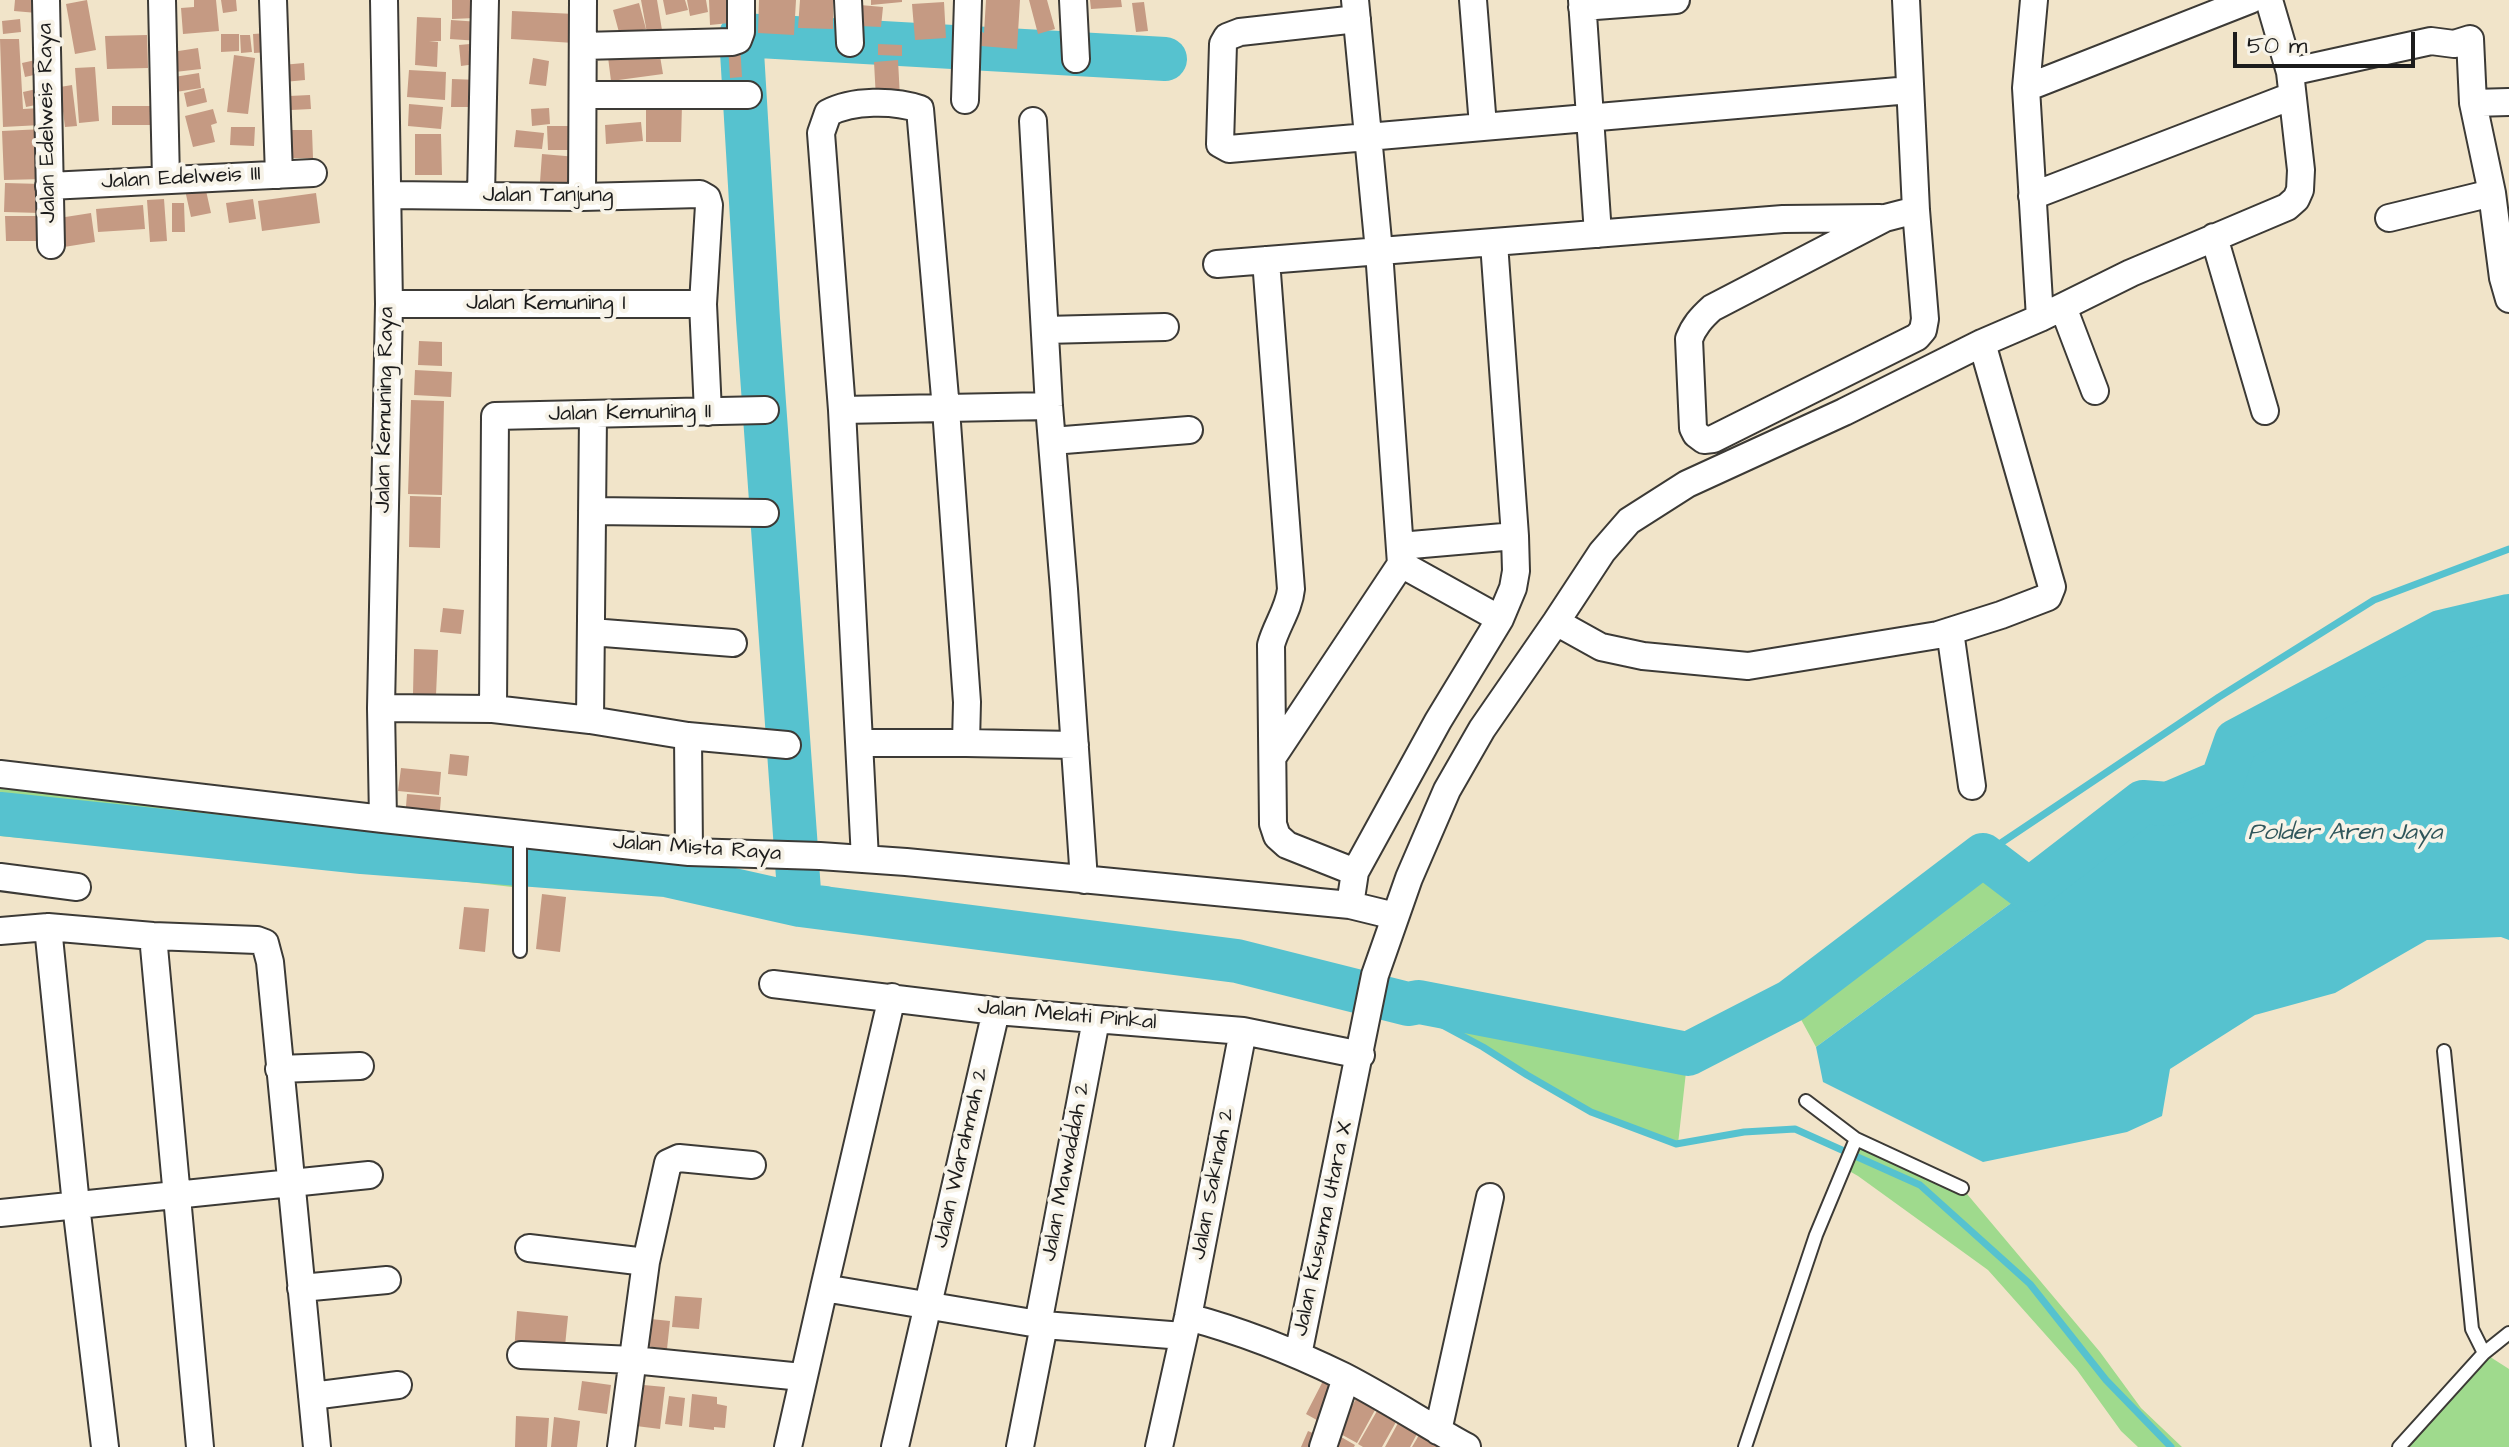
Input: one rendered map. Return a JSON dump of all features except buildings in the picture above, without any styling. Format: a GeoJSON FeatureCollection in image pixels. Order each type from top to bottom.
{"type":"FeatureCollection","features":[{"type":"Feature","properties":{"kind":"street","name":"Jalan Edelweis Raya"},"geometry":{"type":"LineString","coordinates":[[46,0],[51,245]]}},
{"type":"Feature","properties":{"kind":"street"},"geometry":{"type":"LineString","coordinates":[[162,0],[166,180]]}},
{"type":"Feature","properties":{"kind":"street"},"geometry":{"type":"LineString","coordinates":[[273,0],[279,175]]}},
{"type":"Feature","properties":{"kind":"street","name":"Jalan Kemuning Raya"},"geometry":{"type":"LineString","coordinates":[[383,819],[381,708],[389,304],[384,0]]}},
{"type":"Feature","properties":{"kind":"street"},"geometry":{"type":"LineString","coordinates":[[481,196],[485,0]]}},
{"type":"Feature","properties":{"kind":"street"},"geometry":{"type":"LineString","coordinates":[[582,197],[583,0]]}},
{"type":"Feature","properties":{"kind":"street"},"geometry":{"type":"LineString","coordinates":[[583,46],[732,42],[738,40],[741,32],[741,0]]}},
{"type":"Feature","properties":{"kind":"street"},"geometry":{"type":"LineString","coordinates":[[848,0],[850,43]]}},
{"type":"Feature","properties":{"kind":"street"},"geometry":{"type":"LineString","coordinates":[[965,100],[968,0]]}},
{"type":"Feature","properties":{"kind":"street"},"geometry":{"type":"LineString","coordinates":[[1073,0],[1076,59]]}},
{"type":"Feature","properties":{"kind":"street"},"geometry":{"type":"LineString","coordinates":[[1473,0],[1483,126]]}},
{"type":"Feature","properties":{"kind":"street"},"geometry":{"type":"LineString","coordinates":[[1598,234],[1582,4],[1676,0]]}},
{"type":"Feature","properties":{"kind":"street"},"geometry":{"type":"LineString","coordinates":[[1906,0],[1916,210],[1925,319],[1923,330],[1917,337],[1713,439],[1704,440],[1696,434],[1693,428],[1689,339],[1702,317],[1712,308],[1885,218],[1916,210]]}},
{"type":"Feature","properties":{"kind":"street"},"geometry":{"type":"LineString","coordinates":[[2034,0],[2026,88],[2032,196],[2051,312],[2095,391]]}},
{"type":"Feature","properties":{"kind":"street"},"geometry":{"type":"LineString","coordinates":[[2026,88],[2250,0]]}},
{"type":"Feature","properties":{"kind":"street"},"geometry":{"type":"LineString","coordinates":[[2269,0],[2291,84]]}},
{"type":"Feature","properties":{"kind":"street"},"geometry":{"type":"LineString","coordinates":[[1274,755],[1400,555],[1379,251],[1368,138],[1356,10],[1227,37],[1223,44],[1218,139],[1223,148],[1229,149],[1368,138],[1910,90]]}},
{"type":"Feature","properties":{"kind":"street"},"geometry":{"type":"LineString","coordinates":[[2032,196],[2291,84],[2431,41],[2454,44],[2470,39],[2473,103],[2492,193],[2503,278],[2509,299]]}},
{"type":"Feature","properties":{"kind":"street","name":"Jalan Kusuma Utara X"},"geometry":{"type":"LineString","coordinates":[[1467,1447],[1346,1378],[1298,1355],[1375,975],[1395,916],[1447,790],[1482,729],[1602,552],[1629,521],[1687,484],[1844,412],[1982,343],[2131,273],[2287,207],[2300,190],[2301,170],[2291,84]]}},
{"type":"Feature","properties":{"kind":"street"},"geometry":{"type":"LineString","coordinates":[[583,95],[748,95]]}},
{"type":"Feature","properties":{"kind":"street"},"geometry":{"type":"LineString","coordinates":[[2473,103],[2509,102]]}},
{"type":"Feature","properties":{"kind":"street"},"geometry":{"type":"LineString","coordinates":[[865,859],[842,410],[821,133],[828,113],[841,106],[887,104],[920,109],[946,409],[967,702],[966,743]]}},
{"type":"Feature","properties":{"kind":"street"},"geometry":{"type":"LineString","coordinates":[[1033,121],[1049,406],[1084,880]]}},
{"type":"Feature","properties":{"kind":"street","name":"Jalan Edelweis III"},"geometry":{"type":"LineString","coordinates":[[49,186],[313,173]]}},
{"type":"Feature","properties":{"kind":"street"},"geometry":{"type":"LineString","coordinates":[[2389,218],[2492,193]]}},
{"type":"Feature","properties":{"kind":"street","name":"Jalan Tanjung"},"geometry":{"type":"LineString","coordinates":[[388,195],[582,197],[700,194],[707,198],[703,304]]}},
{"type":"Feature","properties":{"kind":"street"},"geometry":{"type":"LineString","coordinates":[[1217,264],[1783,219],[1885,218]]}},
{"type":"Feature","properties":{"kind":"street"},"geometry":{"type":"LineString","coordinates":[[2214,237],[2265,411]]}},
{"type":"Feature","properties":{"kind":"street"},"geometry":{"type":"LineString","coordinates":[[1350,905],[1355,872],[1438,721],[1500,619],[1513,588],[1515,536],[1494,243]]}},
{"type":"Feature","properties":{"kind":"street"},"geometry":{"type":"LineString","coordinates":[[1266,260],[1291,589],[1271,645],[1273,824],[1277,836],[1287,845],[1355,872]]}},
{"type":"Feature","properties":{"kind":"street","name":"Jalan Kemuning I"},"geometry":{"type":"LineString","coordinates":[[389,304],[703,304]]}},
{"type":"Feature","properties":{"kind":"street"},"geometry":{"type":"LineString","coordinates":[[703,304],[708,412]]}},
{"type":"Feature","properties":{"kind":"street"},"geometry":{"type":"LineString","coordinates":[[1045,330],[1165,327]]}},
{"type":"Feature","properties":{"kind":"street"},"geometry":{"type":"LineString","coordinates":[[1556,622],[1601,647],[1643,656],[1748,666],[1950,631],[2048,597],[2052,587],[1982,343]]}},
{"type":"Feature","properties":{"kind":"street"},"geometry":{"type":"LineString","coordinates":[[842,410],[1049,406]]}},
{"type":"Feature","properties":{"kind":"street","name":"Jalan Kemuning II"},"geometry":{"type":"LineString","coordinates":[[493,709],[495,416],[765,410]]}},
{"type":"Feature","properties":{"kind":"street"},"geometry":{"type":"LineString","coordinates":[[590,720],[593,415]]}},
{"type":"Feature","properties":{"kind":"street"},"geometry":{"type":"LineString","coordinates":[[1052,441],[1189,430]]}},
{"type":"Feature","properties":{"kind":"street"},"geometry":{"type":"LineString","coordinates":[[592,511],[765,513]]}},
{"type":"Feature","properties":{"kind":"street"},"geometry":{"type":"LineString","coordinates":[[1400,555],[1515,536]]}},
{"type":"Feature","properties":{"kind":"street"},"geometry":{"type":"LineString","coordinates":[[1400,555],[1500,619]]}},
{"type":"Feature","properties":{"kind":"street"},"geometry":{"type":"LineString","coordinates":[[1950,631],[1972,786]]}},
{"type":"Feature","properties":{"kind":"street"},"geometry":{"type":"LineString","coordinates":[[591,632],[733,643]]}},
{"type":"Feature","properties":{"kind":"street"},"geometry":{"type":"LineString","coordinates":[[381,708],[493,709],[590,720],[688,736],[787,745]]}},
{"type":"Feature","properties":{"kind":"street"},"geometry":{"type":"LineString","coordinates":[[688,736],[689,852]]}},
{"type":"Feature","properties":{"kind":"street"},"geometry":{"type":"LineString","coordinates":[[860,743],[1075,745]]}},
{"type":"Feature","properties":{"kind":"street","name":"Jalan Mista Raya"},"geometry":{"type":"LineString","coordinates":[[0,774],[689,852],[865,859],[1350,905],[1395,916]]}},
{"type":"Feature","properties":{"kind":"street"},"geometry":{"type":"LineString","coordinates":[[0,877],[77,887]]}},
{"type":"Feature","properties":{"kind":"street"},"geometry":{"type":"LineString","coordinates":[[0,931],[48,927],[153,936],[257,940],[265,943],[270,962],[317,1447]]}},
{"type":"Feature","properties":{"kind":"street"},"geometry":{"type":"LineString","coordinates":[[48,927],[76,1205],[105,1447]]}},
{"type":"Feature","properties":{"kind":"street"},"geometry":{"type":"LineString","coordinates":[[153,936],[200,1447]]}},
{"type":"Feature","properties":{"kind":"street","name":"Jalan Melati Pinkal"},"geometry":{"type":"LineString","coordinates":[[773,984],[996,1011],[1243,1031],[1361,1055]]}},
{"type":"Feature","properties":{"kind":"street"},"geometry":{"type":"LineString","coordinates":[[788,1447],[892,997]]}},
{"type":"Feature","properties":{"kind":"street","name":"Jalan Warahmah 2"},"geometry":{"type":"LineString","coordinates":[[895,1447],[996,1011]]}},
{"type":"Feature","properties":{"kind":"street","name":"Jalan Mawaddah 2"},"geometry":{"type":"LineString","coordinates":[[1020,1447],[1096,1020]]}},
{"type":"Feature","properties":{"kind":"street","name":"Jalan Sakinah 2"},"geometry":{"type":"LineString","coordinates":[[1159,1447],[1243,1031]]}},
{"type":"Feature","properties":{"kind":"street"},"geometry":{"type":"LineString","coordinates":[[279,1069],[360,1066]]}},
{"type":"Feature","properties":{"kind":"street"},"geometry":{"type":"LineString","coordinates":[[621,1447],[646,1262],[668,1163],[679,1158],[752,1165]]}},
{"type":"Feature","properties":{"kind":"street"},"geometry":{"type":"LineString","coordinates":[[0,1213],[369,1175]]}},
{"type":"Feature","properties":{"kind":"street"},"geometry":{"type":"LineString","coordinates":[[1438,1431],[1490,1197]]}},
{"type":"Feature","properties":{"kind":"street"},"geometry":{"type":"LineString","coordinates":[[529,1248],[646,1262]]}},
{"type":"Feature","properties":{"kind":"street"},"geometry":{"type":"LineString","coordinates":[[301,1288],[387,1280]]}},
{"type":"Feature","properties":{"kind":"street"},"geometry":{"type":"LineString","coordinates":[[824,1288],[1041,1324],[1185,1326],[1298,1355]]}},
{"type":"Feature","properties":{"kind":"street"},"geometry":{"type":"LineString","coordinates":[[521,1355],[633,1360],[802,1377]]}},
{"type":"Feature","properties":{"kind":"street"},"geometry":{"type":"LineString","coordinates":[[1323,1447],[1346,1378]]}},
{"type":"Feature","properties":{"kind":"street"},"geometry":{"type":"LineString","coordinates":[[312,1396],[398,1385]]}},
{"type":"Feature","properties":{"kind":"lane"},"geometry":{"type":"LineString","coordinates":[[520,834],[520,951]]}},
{"type":"Feature","properties":{"kind":"lane"},"geometry":{"type":"LineString","coordinates":[[2444,1051],[2472,1329],[2484,1353]]}},
{"type":"Feature","properties":{"kind":"lane"},"geometry":{"type":"LineString","coordinates":[[1806,1101],[1854,1144],[1962,1188]]}},
{"type":"Feature","properties":{"kind":"lane"},"geometry":{"type":"LineString","coordinates":[[1745,1447],[1822,1218],[1854,1144]]}},
{"type":"Feature","properties":{"kind":"lane"},"geometry":{"type":"LineString","coordinates":[[2399,1447],[2484,1353],[2509,1333]]}},
{"type":"Feature","properties":{"kind":"green space"},"geometry":{"type":"Polygon","coordinates":[[[0,774],[520,834],[521,888],[0,836],[0,774]]]}},
{"type":"Feature","properties":{"kind":"green space"},"geometry":{"type":"Polygon","coordinates":[[[1983,855],[2029,890],[1816,1047],[1791,1001],[1983,855]]]}},
{"type":"Feature","properties":{"kind":"green space"},"geometry":{"type":"Polygon","coordinates":[[[1377,977],[1420,1002],[1688,1054],[1678,1144],[1591,1112],[1416,1011],[1376,1015],[1377,977]]]}},
{"type":"Feature","properties":{"kind":"green space"},"geometry":{"type":"Polygon","coordinates":[[[1856,1139],[1962,1188],[2100,1352],[2141,1408],[2182,1447],[2138,1447],[2121,1431],[2077,1370],[1988,1270],[1844,1168],[1856,1139]]]}},
{"type":"Feature","properties":{"kind":"green space"},"geometry":{"type":"Polygon","coordinates":[[[2484,1353],[2509,1369],[2509,1447],[2398,1447],[2484,1353]]]}},
{"type":"Feature","properties":{"kind":"water","name":"Polder Aren Jaya"},"geometry":{"type":"Polygon","coordinates":[[[2509,616],[2509,940],[2501,937],[2427,940],[2335,993],[2255,1015],[2170,1069],[2162,1116],[2127,1132],[1983,1162],[1823,1082],[1816,1047],[2143,802],[2168,804],[2222,781],[2236,741],[2441,632],[2509,616]]]}},
{"type":"Feature","properties":{"kind":"waterway"},"geometry":{"type":"LineString","coordinates":[[1165,59],[741,35],[800,905],[1237,961],[1408,1004],[1419,1002],[1688,1054],[1791,1001],[1983,855],[2029,890],[2143,802],[2168,804],[2222,781],[2236,741],[2441,632],[2509,616]]}},
{"type":"Feature","properties":{"kind":"waterway"},"geometry":{"type":"LineString","coordinates":[[2171,1447],[2106,1380],[2030,1284],[1920,1185],[1795,1129],[1744,1132],[1676,1144],[1591,1112],[1408,1004],[1419,1002],[1688,1054],[1791,1001],[1983,855],[2219,697],[2374,600],[2509,549]]}},
{"type":"Feature","properties":{"kind":"waterway"},"geometry":{"type":"LineString","coordinates":[[0,814],[362,852],[666,875],[826,908]]}}]}
